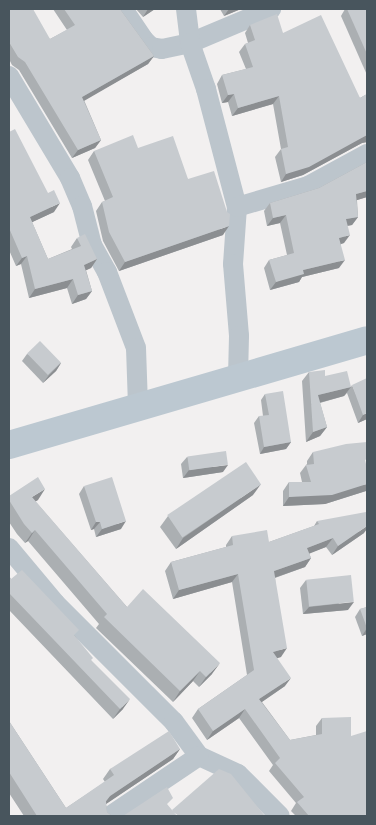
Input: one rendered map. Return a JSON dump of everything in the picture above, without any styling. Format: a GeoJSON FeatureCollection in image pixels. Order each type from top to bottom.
{"type":"FeatureCollection","features":[{"type":"Feature","properties":{"kind":"street"},"geometry":{"type":"LineString","coordinates":[[123,9],[151,47],[162,49],[190,43],[271,9]]}},
{"type":"Feature","properties":{"kind":"street"},"geometry":{"type":"LineString","coordinates":[[186,9],[190,43],[206,89],[237,207],[233,264],[239,336],[238,376]]}},
{"type":"Feature","properties":{"kind":"street"},"geometry":{"type":"LineString","coordinates":[[9,76],[70,178],[82,206],[92,245],[107,272],[136,348],[138,406]]}},
{"type":"Feature","properties":{"kind":"street"},"geometry":{"type":"LineString","coordinates":[[237,207],[308,186],[367,154]]}},
{"type":"Feature","properties":{"kind":"street"},"geometry":{"type":"LineString","coordinates":[[9,445],[238,376],[367,340]]}},
{"type":"Feature","properties":{"kind":"street"},"geometry":{"type":"LineString","coordinates":[[9,548],[55,603],[174,722],[199,756],[238,774],[280,816]]}},
{"type":"Feature","properties":{"kind":"street"},"geometry":{"type":"LineString","coordinates":[[110,816],[199,756]]}},
{"type":"Feature","properties":{"kind":"building"},"geometry":{"type":"Polygon","coordinates":[[[9,9],[33,9],[50,39],[75,25],[64,9],[120,9],[154,56],[82,97],[101,140],[78,150],[25,62],[18,57],[9,42],[9,9]]]}},
{"type":"Feature","properties":{"kind":"building"},"geometry":{"type":"Polygon","coordinates":[[[347,9],[367,9],[367,54],[347,9]]]}},
{"type":"Feature","properties":{"kind":"building"},"geometry":{"type":"Polygon","coordinates":[[[277,14],[283,33],[321,15],[360,98],[367,94],[367,135],[309,167],[286,174],[281,149],[288,147],[279,96],[238,108],[234,94],[228,95],[222,75],[253,67],[245,44],[255,40],[250,25],[277,14]]]}},
{"type":"Feature","properties":{"kind":"building"},"geometry":{"type":"Polygon","coordinates":[[[15,129],[48,193],[54,190],[60,203],[30,217],[48,259],[81,246],[77,238],[85,234],[97,259],[84,265],[92,291],[78,295],[73,279],[35,289],[27,256],[22,258],[9,228],[9,132],[15,129]]]}},
{"type":"Feature","properties":{"kind":"building"},"geometry":{"type":"Polygon","coordinates":[[[133,135],[138,148],[173,136],[188,179],[214,171],[227,212],[230,214],[229,226],[125,262],[109,232],[102,202],[113,197],[94,151],[133,135]]]}},
{"type":"Feature","properties":{"kind":"building"},"geometry":{"type":"Polygon","coordinates":[[[367,162],[367,191],[356,194],[358,217],[346,219],[350,235],[339,238],[345,260],[303,270],[304,274],[276,282],[269,260],[294,253],[286,215],[273,218],[270,203],[319,188],[367,162]]]}},
{"type":"Feature","properties":{"kind":"building"},"geometry":{"type":"Polygon","coordinates":[[[40,341],[61,363],[48,375],[27,354],[40,341]]]}},
{"type":"Feature","properties":{"kind":"building"},"geometry":{"type":"Polygon","coordinates":[[[325,370],[325,376],[347,371],[351,387],[318,395],[327,427],[313,432],[309,372],[325,370]]]}},
{"type":"Feature","properties":{"kind":"building"},"geometry":{"type":"Polygon","coordinates":[[[367,378],[367,413],[363,415],[352,385],[367,378]]]}},
{"type":"Feature","properties":{"kind":"building"},"geometry":{"type":"Polygon","coordinates":[[[283,391],[291,442],[264,447],[259,416],[269,415],[265,394],[283,391]]]}},
{"type":"Feature","properties":{"kind":"building"},"geometry":{"type":"Polygon","coordinates":[[[367,442],[367,459],[365,460],[367,484],[332,495],[289,497],[289,482],[311,482],[306,465],[314,464],[313,452],[346,444],[367,442]]]}},
{"type":"Feature","properties":{"kind":"building"},"geometry":{"type":"Polygon","coordinates":[[[226,451],[228,465],[189,470],[187,456],[226,451]]]}},
{"type":"Feature","properties":{"kind":"building"},"geometry":{"type":"Polygon","coordinates":[[[246,462],[261,484],[182,538],[167,515],[246,462]]]}},
{"type":"Feature","properties":{"kind":"building"},"geometry":{"type":"Polygon","coordinates":[[[38,477],[45,489],[32,497],[127,607],[143,589],[220,663],[206,677],[200,671],[180,691],[104,617],[107,614],[35,530],[32,533],[24,524],[9,500],[9,496],[38,477]]]}},
{"type":"Feature","properties":{"kind":"building"},"geometry":{"type":"Polygon","coordinates":[[[112,477],[126,521],[102,529],[100,522],[96,522],[84,486],[112,477]]]}},
{"type":"Feature","properties":{"kind":"building"},"geometry":{"type":"Polygon","coordinates":[[[366,512],[367,526],[338,546],[333,538],[307,548],[311,558],[274,571],[287,648],[273,652],[291,678],[259,699],[290,740],[322,734],[322,718],[351,717],[351,736],[367,731],[367,816],[309,816],[297,802],[304,797],[275,763],[280,758],[245,709],[213,731],[198,709],[254,670],[238,574],[179,590],[171,562],[233,545],[232,536],[267,530],[269,542],[319,524],[317,521],[366,512]]]}},
{"type":"Feature","properties":{"kind":"building"},"geometry":{"type":"Polygon","coordinates":[[[22,570],[79,630],[74,635],[93,658],[91,660],[130,699],[120,709],[9,593],[9,576],[11,579],[22,570]]]}},
{"type":"Feature","properties":{"kind":"building"},"geometry":{"type":"Polygon","coordinates":[[[351,575],[354,602],[309,607],[306,580],[351,575]]]}},
{"type":"Feature","properties":{"kind":"building"},"geometry":{"type":"Polygon","coordinates":[[[367,607],[367,628],[360,609],[367,607]]]}},
{"type":"Feature","properties":{"kind":"building"},"geometry":{"type":"Polygon","coordinates":[[[9,721],[66,808],[114,775],[110,769],[169,731],[180,749],[110,796],[106,801],[107,812],[112,816],[37,816],[9,772],[9,721]]]}},
{"type":"Feature","properties":{"kind":"building"},"geometry":{"type":"Polygon","coordinates":[[[219,769],[231,774],[265,816],[179,816],[173,812],[172,810],[219,769]]]}},
{"type":"Feature","properties":{"kind":"building"},"geometry":{"type":"Polygon","coordinates":[[[167,787],[173,798],[167,804],[177,816],[123,816],[167,787]]]}}]}
